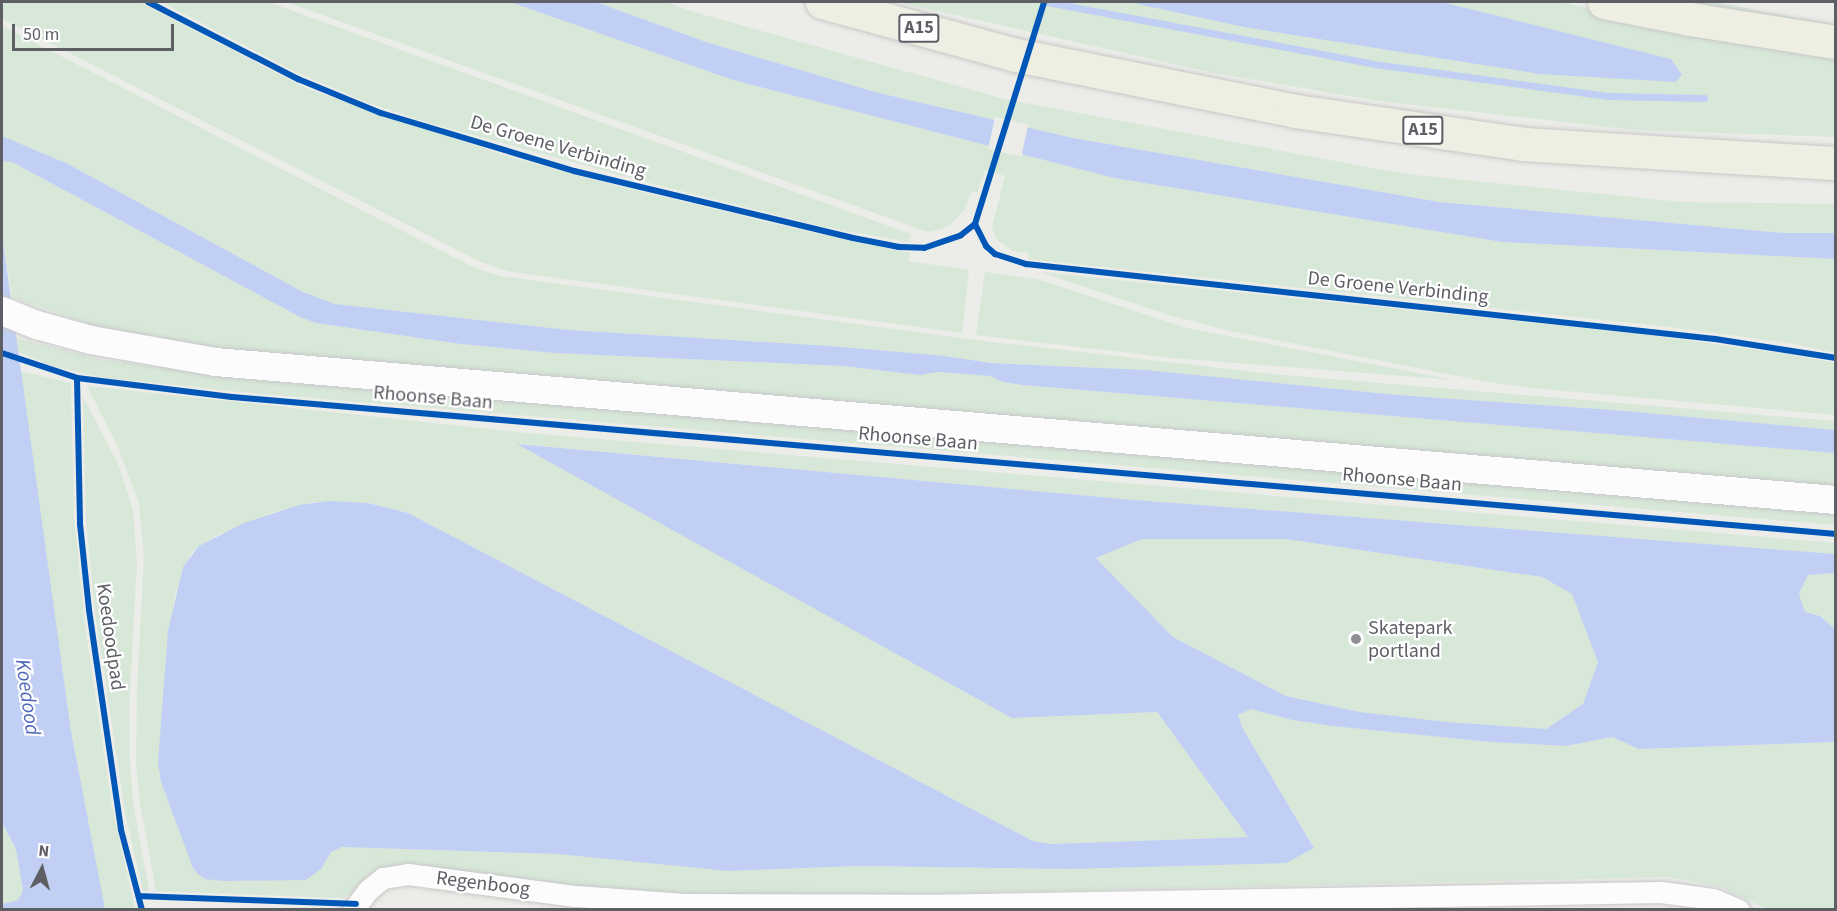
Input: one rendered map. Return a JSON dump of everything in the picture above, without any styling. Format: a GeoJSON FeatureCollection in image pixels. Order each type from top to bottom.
{"type":"FeatureCollection","features":[{"type":"Feature","properties":{"kind":"highway","name":"A15"},"geometry":{"type":"LineString","coordinates":[[822,2],[1016,55],[1295,111],[1523,144],[1836,163]]}},
{"type":"Feature","properties":{"kind":"highway"},"geometry":{"type":"LineString","coordinates":[[1604,2],[1690,19],[1836,42]]}},
{"type":"Feature","properties":{"kind":"main road","name":"Rhoonse Baan"},"geometry":{"type":"LineString","coordinates":[[2,311],[37,325],[91,340],[216,362],[1836,500]]}},
{"type":"Feature","properties":{"kind":"street","name":"Regenboog"},"geometry":{"type":"LineString","coordinates":[[353,909],[368,890],[382,878],[408,874],[576,896],[684,907],[1130,906],[1568,901],[1683,894],[1713,899],[1739,909]]}},
{"type":"Feature","properties":{"kind":"green space"},"geometry":{"type":"Polygon","coordinates":[[[2,2],[139,2],[308,89],[507,156],[605,183],[806,231],[910,253],[908,261],[969,270],[962,333],[507,271],[481,262],[2,19],[2,2]]]}},
{"type":"Feature","properties":{"kind":"green space"},"geometry":{"type":"Polygon","coordinates":[[[161,2],[268,2],[911,234],[909,242],[825,227],[653,184],[426,122],[366,102],[294,71],[161,2]]]}},
{"type":"Feature","properties":{"kind":"green space"},"geometry":{"type":"Polygon","coordinates":[[[286,2],[510,2],[733,80],[1114,178],[1502,242],[1835,259],[1835,353],[1789,343],[1671,327],[1028,259],[1028,253],[1013,251],[997,240],[992,227],[1005,176],[985,170],[977,193],[971,191],[965,209],[952,223],[942,229],[928,232],[286,2]]]}},
{"type":"Feature","properties":{"kind":"green space"},"geometry":{"type":"Polygon","coordinates":[[[596,2],[666,2],[694,12],[1004,99],[1405,174],[1683,202],[1835,204],[1835,233],[1783,233],[1439,202],[1073,138],[875,92],[706,42],[596,2]]]}},
{"type":"Feature","properties":{"kind":"green space"},"geometry":{"type":"Polygon","coordinates":[[[897,2],[1561,2],[1637,20],[1651,27],[1835,60],[1835,137],[1635,130],[1379,101],[1214,73],[897,2]]]}},
{"type":"Feature","properties":{"kind":"green space"},"geometry":{"type":"Polygon","coordinates":[[[1671,2],[1714,2],[1835,25],[1835,35],[1671,2]]]}},
{"type":"Feature","properties":{"kind":"green space"},"geometry":{"type":"Polygon","coordinates":[[[2,26],[475,268],[500,276],[976,340],[1273,374],[1835,421],[1835,430],[1613,410],[1398,395],[1146,370],[991,363],[945,356],[830,346],[569,330],[335,304],[303,292],[68,164],[2,136],[2,26]]]}},
{"type":"Feature","properties":{"kind":"green space"},"geometry":{"type":"Polygon","coordinates":[[[2,161],[12,162],[300,317],[316,323],[461,344],[554,353],[843,366],[920,375],[939,372],[990,376],[1003,382],[1022,385],[1835,453],[1835,487],[218,350],[118,334],[12,297],[2,234],[2,161]]]}},
{"type":"Feature","properties":{"kind":"green space"},"geometry":{"type":"Polygon","coordinates":[[[985,272],[1037,279],[1187,328],[1454,380],[1173,358],[976,335],[985,272]]]}},
{"type":"Feature","properties":{"kind":"green space"},"geometry":{"type":"Polygon","coordinates":[[[1040,272],[1643,334],[1799,356],[1835,363],[1835,415],[1522,387],[1483,381],[1230,331],[1169,315],[1040,272]]]}},
{"type":"Feature","properties":{"kind":"green space"},"geometry":{"type":"Polygon","coordinates":[[[16,338],[99,359],[236,378],[1835,513],[1835,525],[240,392],[100,377],[53,366],[18,352],[16,338]]]}},
{"type":"Feature","properties":{"kind":"green space"},"geometry":{"type":"Polygon","coordinates":[[[20,371],[71,383],[74,516],[85,626],[112,806],[135,909],[105,909],[102,898],[71,731],[20,371]]]}},
{"type":"Feature","properties":{"kind":"green space"},"geometry":{"type":"Polygon","coordinates":[[[87,386],[517,432],[1835,543],[1835,554],[1123,499],[519,444],[1012,717],[1157,712],[1248,837],[1051,844],[1033,841],[408,513],[368,503],[313,502],[271,513],[218,535],[192,552],[183,568],[174,599],[161,782],[193,867],[205,879],[306,880],[325,862],[331,852],[342,847],[557,854],[728,871],[857,866],[1066,869],[1314,847],[1243,729],[1238,715],[1251,709],[1292,720],[1332,726],[1491,742],[1566,746],[1612,737],[1639,749],[1835,742],[1835,909],[1767,909],[1718,886],[1668,877],[821,896],[710,895],[369,881],[344,898],[156,891],[140,803],[136,763],[137,687],[144,558],[139,503],[117,445],[87,386]]]}},
{"type":"Feature","properties":{"kind":"green space"},"geometry":{"type":"Polygon","coordinates":[[[83,397],[119,466],[133,510],[137,562],[129,709],[130,763],[133,802],[149,891],[143,891],[126,818],[95,612],[86,519],[83,397]]]}},
{"type":"Feature","properties":{"kind":"green space"},"geometry":{"type":"Polygon","coordinates":[[[1142,539],[1286,539],[1542,577],[1572,593],[1598,662],[1583,704],[1546,729],[1447,722],[1360,712],[1286,696],[1173,637],[1096,558],[1142,539]]]}},
{"type":"Feature","properties":{"kind":"green space"},"geometry":{"type":"Polygon","coordinates":[[[1835,573],[1835,629],[1820,616],[1805,612],[1799,594],[1808,575],[1835,573]]]}},
{"type":"Feature","properties":{"kind":"green space"},"geometry":{"type":"Polygon","coordinates":[[[2,822],[16,849],[23,891],[18,900],[4,905],[2,904],[2,822]]]}},
{"type":"Feature","properties":{"kind":"water"},"geometry":{"type":"Polygon","coordinates":[[[510,2],[596,2],[706,42],[875,92],[1073,138],[1439,202],[1783,233],[1835,233],[1835,259],[1502,242],[1114,178],[733,80],[510,2]]]}},
{"type":"Feature","properties":{"kind":"water"},"geometry":{"type":"Polygon","coordinates":[[[1128,2],[1441,2],[1671,59],[1682,75],[1676,82],[1540,74],[1244,27],[1128,2]]]}},
{"type":"Feature","properties":{"kind":"water"},"geometry":{"type":"Polygon","coordinates":[[[2,136],[68,164],[303,292],[335,304],[569,330],[830,346],[945,356],[991,363],[1146,370],[1398,395],[1613,410],[1835,430],[1835,453],[1022,385],[1003,382],[990,376],[939,372],[920,375],[843,366],[554,353],[461,344],[316,323],[300,317],[12,162],[2,161],[2,136]]]}},
{"type":"Feature","properties":{"kind":"water","name":"Koedood"},"geometry":{"type":"Polygon","coordinates":[[[2,234],[71,731],[105,909],[2,909],[2,904],[18,900],[23,891],[16,849],[2,822],[2,234]]]}},
{"type":"Feature","properties":{"kind":"water"},"geometry":{"type":"Polygon","coordinates":[[[517,444],[1123,499],[1835,554],[1835,573],[1808,575],[1799,594],[1805,612],[1820,616],[1835,629],[1835,742],[1639,749],[1612,737],[1566,746],[1491,742],[1332,726],[1292,720],[1251,709],[1238,715],[1243,729],[1314,848],[1286,863],[1066,869],[857,866],[728,871],[557,854],[342,847],[331,852],[321,869],[306,880],[224,881],[205,879],[193,868],[161,782],[158,762],[168,631],[183,567],[199,546],[244,523],[299,505],[328,501],[368,503],[408,513],[1033,841],[1051,844],[1248,837],[1157,712],[1012,718],[517,444]],[[1142,539],[1096,558],[1173,637],[1286,696],[1360,712],[1447,722],[1546,729],[1583,704],[1598,662],[1572,594],[1542,577],[1286,539],[1142,539]]]}},
{"type":"Feature","properties":{"kind":"pier"},"geometry":{"type":"Polygon","coordinates":[[[995,117],[1028,124],[1021,156],[988,149],[995,117]]]}},
{"type":"Feature","properties":{"kind":"waterway"},"geometry":{"type":"LineString","coordinates":[[1047,2],[1374,64],[1608,96],[1704,98]]}},
{"type":"Feature","properties":{"kind":"cycle path","name":"De Groene Verbinding"},"geometry":{"type":"LineString","coordinates":[[148,2],[298,79],[381,113],[574,171],[853,238],[899,247],[924,248],[961,235],[975,224],[1044,2]]}},
{"type":"Feature","properties":{"kind":"cycle path","name":"De Groene Verbinding"},"geometry":{"type":"LineString","coordinates":[[975,224],[986,246],[995,254],[1026,264],[1715,339],[1836,358]]}},
{"type":"Feature","properties":{"kind":"cycle path"},"geometry":{"type":"LineString","coordinates":[[2,353],[77,378],[232,397],[1836,534]]}},
{"type":"Feature","properties":{"kind":"cycle path","name":"Koedoodpad"},"geometry":{"type":"LineString","coordinates":[[77,378],[80,524],[89,610],[121,830],[142,910]]}},
{"type":"Feature","properties":{"kind":"cycle path"},"geometry":{"type":"LineString","coordinates":[[139,896],[356,904]]}},
{"type":"Feature","properties":{"kind":"place","name":"Skatepark portland"},"geometry":{"type":"Point","coordinates":[1356,639]}}]}
